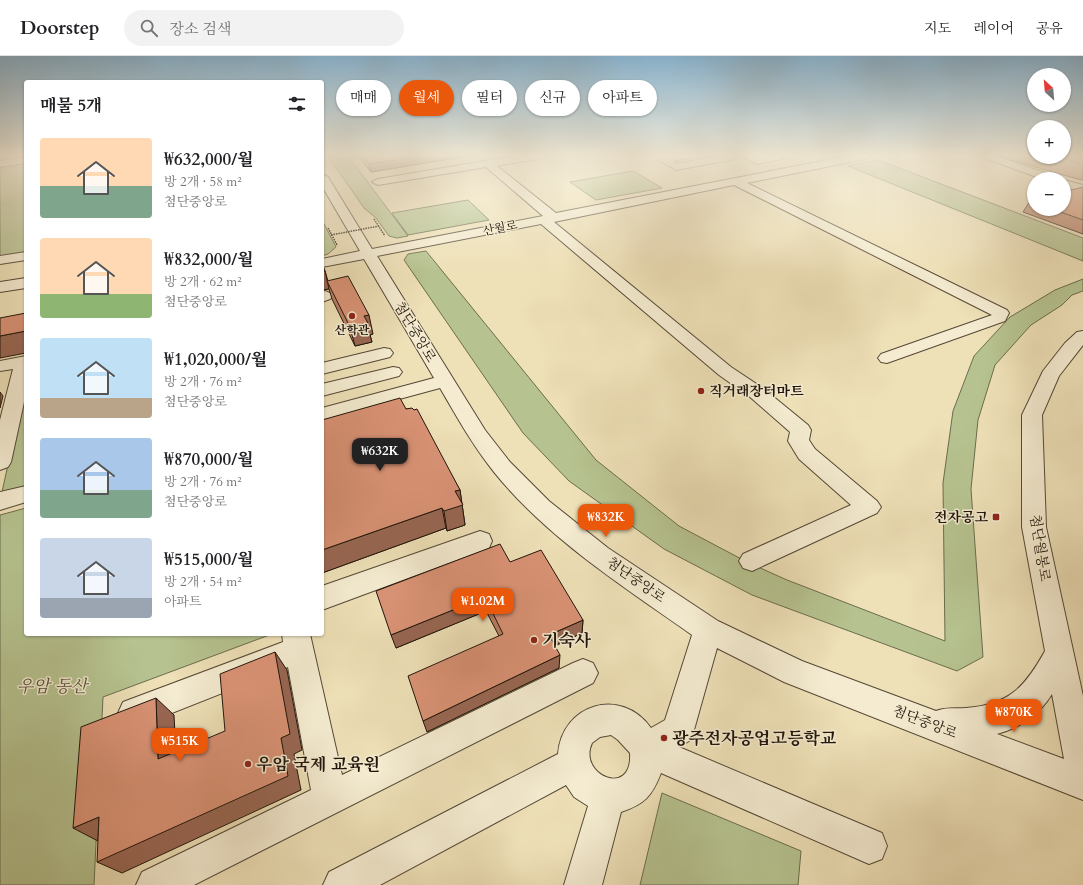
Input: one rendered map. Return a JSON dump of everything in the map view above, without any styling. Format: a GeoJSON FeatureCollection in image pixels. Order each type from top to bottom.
{"type":"FeatureCollection","features":[{"type":"Feature","properties":{"kind":"street","name":"첨단중앙로"},"geometry":{"type":"LineString","coordinates":[[329,195],[333,204],[368,254],[478,435],[502,467],[541,507],[599,555],[708,630],[794,672],[1083,783]]}},
{"type":"Feature","properties":{"kind":"street"},"geometry":{"type":"LineString","coordinates":[[524,195],[549,219],[725,371],[757,393],[801,430],[798,441],[802,449],[869,507],[752,560]]}},
{"type":"Feature","properties":{"kind":"street","name":"산월로"},"geometry":{"type":"LineString","coordinates":[[324,263],[673,195]]}},
{"type":"Feature","properties":{"kind":"street"},"geometry":{"type":"LineString","coordinates":[[763,195],[1001,313],[999,318],[887,358]]}},
{"type":"Feature","properties":{"kind":"street"},"geometry":{"type":"LineString","coordinates":[[0,260],[24,256]]}},
{"type":"Feature","properties":{"kind":"street"},"geometry":{"type":"LineString","coordinates":[[0,287],[24,282]]}},
{"type":"Feature","properties":{"kind":"street","name":"첨단월봉로"},"geometry":{"type":"LineString","coordinates":[[1083,336],[1071,347],[1050,375],[1032,415],[1034,527],[1083,772]]}},
{"type":"Feature","properties":{"kind":"street"},"geometry":{"type":"LineString","coordinates":[[324,368],[384,353]]}},
{"type":"Feature","properties":{"kind":"street"},"geometry":{"type":"LineString","coordinates":[[0,366],[24,361]]}},
{"type":"Feature","properties":{"kind":"street"},"geometry":{"type":"LineString","coordinates":[[0,462],[24,364]]}},
{"type":"Feature","properties":{"kind":"street"},"geometry":{"type":"LineString","coordinates":[[326,389],[393,372]]}},
{"type":"Feature","properties":{"kind":"street"},"geometry":{"type":"LineString","coordinates":[[324,378],[330,412],[445,381]]}},
{"type":"Feature","properties":{"kind":"street"},"geometry":{"type":"LineString","coordinates":[[0,384],[19,380]]}},
{"type":"Feature","properties":{"kind":"street"},"geometry":{"type":"LineString","coordinates":[[0,502],[24,495]]}},
{"type":"Feature","properties":{"kind":"street"},"geometry":{"type":"LineString","coordinates":[[324,597],[480,541]]}},
{"type":"Feature","properties":{"kind":"street"},"geometry":{"type":"LineString","coordinates":[[645,749],[678,730],[708,630]]}},
{"type":"Feature","properties":{"kind":"street"},"geometry":{"type":"LineString","coordinates":[[112,722],[297,642],[330,797]]}},
{"type":"Feature","properties":{"kind":"street"},"geometry":{"type":"LineString","coordinates":[[929,724],[969,725],[993,721],[1012,713],[1029,700],[1047,677],[1059,652]]}},
{"type":"Feature","properties":{"kind":"street"},"geometry":{"type":"LineString","coordinates":[[155,885],[582,673]]}},
{"type":"Feature","properties":{"kind":"street"},"geometry":{"type":"LineString","coordinates":[[611,719],[632,729],[640,738],[645,749],[647,761],[645,773],[639,783],[631,791],[620,796],[608,796],[596,792],[586,785],[578,775],[574,763],[573,751],[576,740],[590,723],[600,720],[611,719]]}},
{"type":"Feature","properties":{"kind":"street"},"geometry":{"type":"LineString","coordinates":[[645,749],[869,846]]}},
{"type":"Feature","properties":{"kind":"street"},"geometry":{"type":"LineString","coordinates":[[342,885],[574,763]]}},
{"type":"Feature","properties":{"kind":"street"},"geometry":{"type":"LineString","coordinates":[[583,885],[608,796]]}},
{"type":"Feature","properties":{"kind":"path"},"geometry":{"type":"LineString","coordinates":[[374,220],[385,236]]}},
{"type":"Feature","properties":{"kind":"path"},"geometry":{"type":"LineString","coordinates":[[331,235],[378,226]]}},
{"type":"Feature","properties":{"kind":"path"},"geometry":{"type":"LineString","coordinates":[[328,228],[337,246]]}},
{"type":"Feature","properties":{"kind":"green space"},"geometry":{"type":"Polygon","coordinates":[[[0,195],[24,195],[24,253],[0,257],[0,195]]]}},
{"type":"Feature","properties":{"kind":"green space"},"geometry":{"type":"Polygon","coordinates":[[[355,195],[377,195],[408,236],[397,238],[389,236],[376,218],[364,208],[355,195]]]}},
{"type":"Feature","properties":{"kind":"green space"},"geometry":{"type":"Polygon","coordinates":[[[588,195],[625,195],[596,200],[588,195]]]}},
{"type":"Feature","properties":{"kind":"green space"},"geometry":{"type":"Polygon","coordinates":[[[919,195],[969,195],[1083,238],[1083,261],[919,195]]]}},
{"type":"Feature","properties":{"kind":"green space"},"geometry":{"type":"Polygon","coordinates":[[[468,200],[489,220],[408,235],[392,213],[468,200]]]}},
{"type":"Feature","properties":{"kind":"green space"},"geometry":{"type":"Polygon","coordinates":[[[324,224],[336,247],[324,255],[324,224]]]}},
{"type":"Feature","properties":{"kind":"green space"},"geometry":{"type":"Polygon","coordinates":[[[426,251],[596,460],[679,526],[747,562],[787,580],[945,641],[943,483],[953,411],[974,356],[1010,317],[1055,290],[1083,279],[1083,291],[1072,295],[1062,305],[1031,325],[995,365],[978,420],[971,489],[983,657],[957,671],[752,595],[664,549],[569,481],[523,433],[404,260],[408,254],[426,251]]]}},
{"type":"Feature","properties":{"kind":"green space"},"geometry":{"type":"Polygon","coordinates":[[[24,392],[24,486],[2,492],[24,392]]]}},
{"type":"Feature","properties":{"kind":"green space","name":"우암 동산"},"geometry":{"type":"Polygon","coordinates":[[[24,509],[24,636],[267,636],[103,697],[94,885],[0,885],[0,515],[24,509]]]}},
{"type":"Feature","properties":{"kind":"green space"},"geometry":{"type":"Polygon","coordinates":[[[662,793],[801,851],[798,885],[640,885],[662,793]]]}},
{"type":"Feature","properties":{"kind":"building"},"geometry":{"type":"Polygon","coordinates":[[[1071,195],[1083,195],[1083,220],[1071,216],[1071,195]]]}},
{"type":"Feature","properties":{"kind":"building"},"geometry":{"type":"Polygon","coordinates":[[[348,276],[369,315],[364,316],[368,323],[350,327],[327,281],[348,276]]]}},
{"type":"Feature","properties":{"kind":"building"},"geometry":{"type":"Polygon","coordinates":[[[24,313],[24,331],[0,336],[0,318],[24,313]]]}},
{"type":"Feature","properties":{"kind":"building"},"geometry":{"type":"Polygon","coordinates":[[[400,398],[406,409],[417,409],[460,490],[455,491],[463,505],[444,511],[442,508],[324,549],[324,419],[400,398]]]}},
{"type":"Feature","properties":{"kind":"building","name":"기숙사"},"geometry":{"type":"Polygon","coordinates":[[[500,544],[510,562],[541,550],[583,620],[549,635],[560,655],[423,721],[408,676],[503,634],[485,597],[391,635],[376,591],[500,544]]]}},
{"type":"Feature","properties":{"kind":"building","name":"우암 국제 교육원"},"geometry":{"type":"Polygon","coordinates":[[[275,652],[290,734],[281,738],[288,776],[97,862],[99,817],[73,828],[81,727],[156,698],[158,759],[225,731],[220,674],[275,652]]]}},
{"type":"Feature","properties":{"kind":"place","name":"산학관"},"geometry":{"type":"Point","coordinates":[352,316]}},
{"type":"Feature","properties":{"kind":"place","name":"직거래장터마트"},"geometry":{"type":"Point","coordinates":[701,391]}},
{"type":"Feature","properties":{"kind":"place","name":"전자공고"},"geometry":{"type":"Point","coordinates":[996,517]}},
{"type":"Feature","properties":{"kind":"place","name":"기숙사"},"geometry":{"type":"Point","coordinates":[534,640]}},
{"type":"Feature","properties":{"kind":"place","name":"광주전자공업고등학교"},"geometry":{"type":"Point","coordinates":[664,738]}},
{"type":"Feature","properties":{"kind":"place","name":"우암 국제 교육원"},"geometry":{"type":"Point","coordinates":[248,764]}}]}
